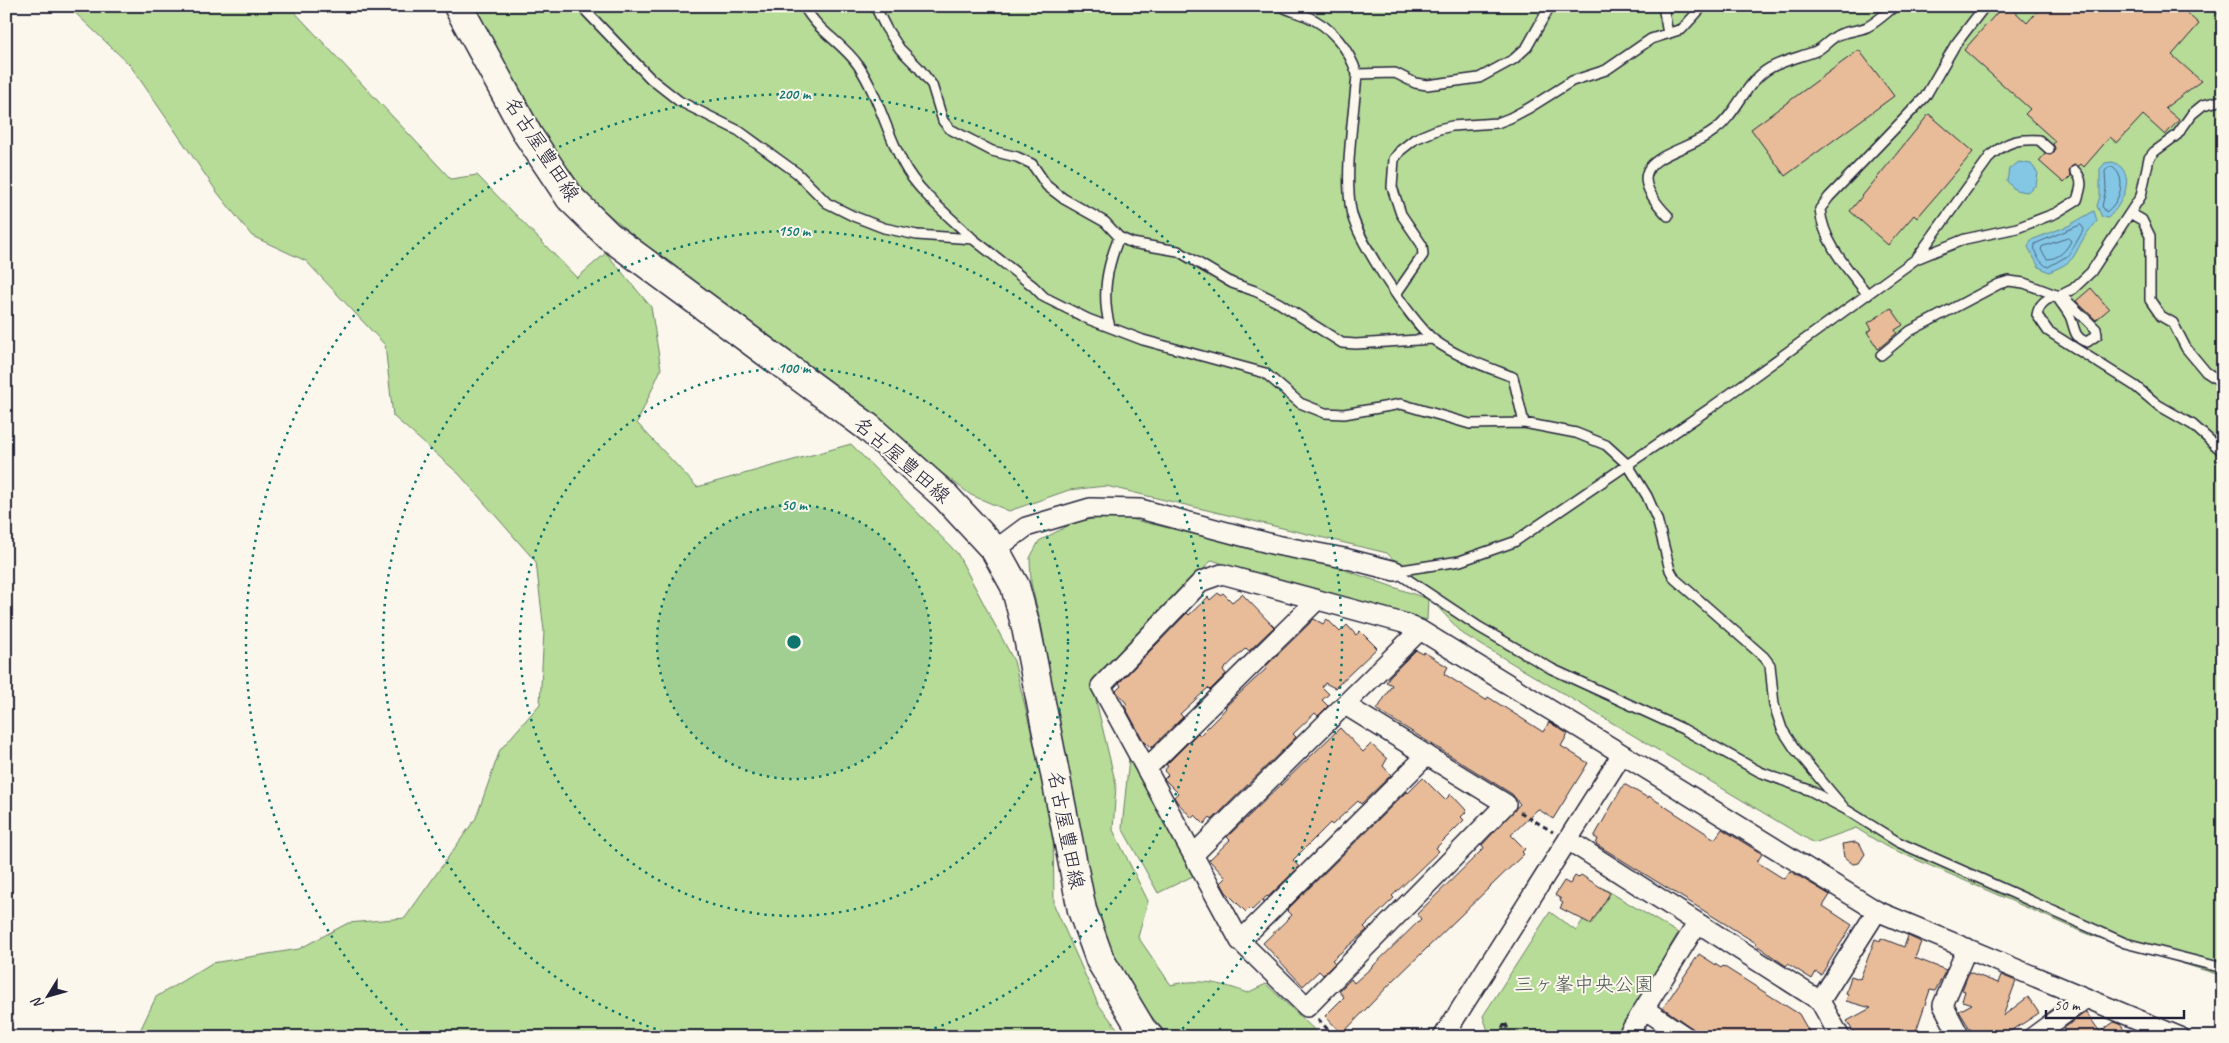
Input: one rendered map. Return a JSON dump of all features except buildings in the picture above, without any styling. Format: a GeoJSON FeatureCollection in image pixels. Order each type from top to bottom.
{"type":"FeatureCollection","features":[{"type":"Feature","properties":{"kind":"main road","name":"名古屋豊田線"},"geometry":{"type":"LineString","coordinates":[[458,6],[528,135],[570,198],[616,241],[869,428],[946,496],[995,550],[1015,586],[1026,627],[1082,910],[1100,960],[1142,1030],[1149,1037]]}},
{"type":"Feature","properties":{"kind":"street"},"geometry":{"type":"LineString","coordinates":[[995,550],[1026,527],[1090,508],[1140,509],[1276,545],[1344,558],[1395,571]]}},
{"type":"Feature","properties":{"kind":"street"},"geometry":{"type":"LineString","coordinates":[[1345,705],[1506,804],[1307,1006],[1240,941],[1101,686],[1202,581],[1222,574],[1402,623],[1420,630],[1877,911],[2180,1037]]}},
{"type":"Feature","properties":{"kind":"street"},"geometry":{"type":"LineString","coordinates":[[1146,769],[1317,600]]}},
{"type":"Feature","properties":{"kind":"street"},"geometry":{"type":"LineString","coordinates":[[1193,855],[1420,630]]}},
{"type":"Feature","properties":{"kind":"street"},"geometry":{"type":"LineString","coordinates":[[1443,1037],[1561,836],[1622,754]]}},
{"type":"Feature","properties":{"kind":"street"},"geometry":{"type":"LineString","coordinates":[[1240,941],[1427,755]]}},
{"type":"Feature","properties":{"kind":"street"},"geometry":{"type":"LineString","coordinates":[[1561,836],[1820,1001],[1840,1037]]}},
{"type":"Feature","properties":{"kind":"street"},"geometry":{"type":"LineString","coordinates":[[1820,1001],[1877,911]]}},
{"type":"Feature","properties":{"kind":"street"},"geometry":{"type":"LineString","coordinates":[[1627,1037],[1697,924]]}},
{"type":"Feature","properties":{"kind":"street"},"geometry":{"type":"LineString","coordinates":[[1960,1037],[1943,1004],[1967,948]]}},
{"type":"Feature","properties":{"kind":"street"},"geometry":{"type":"LineString","coordinates":[[2033,1037],[2086,998]]}},
{"type":"Feature","properties":{"kind":"street"},"geometry":{"type":"LineString","coordinates":[[1644,1009],[1686,1037]]}},
{"type":"Feature","properties":{"kind":"lane"},"geometry":{"type":"LineString","coordinates":[[582,6],[658,84],[679,101],[739,131],[797,173],[827,202],[854,216],[884,228],[917,235],[973,239]]}},
{"type":"Feature","properties":{"kind":"lane"},"geometry":{"type":"LineString","coordinates":[[804,6],[808,14],[824,32],[852,55],[864,74],[903,164],[918,185],[973,239],[1033,286],[1044,297],[1143,340],[1265,373],[1300,403],[1325,413],[1344,414],[1401,404],[1470,424],[1524,423],[1576,433],[1606,445],[1628,465],[1647,496],[1657,519],[1670,570],[1675,579],[1764,657],[1770,665],[1774,706],[1782,729],[1795,749],[1845,810]]}},
{"type":"Feature","properties":{"kind":"lane"},"geometry":{"type":"LineString","coordinates":[[875,6],[886,28],[900,49],[919,68],[932,86],[944,121],[950,128],[992,151],[1017,157],[1032,164],[1047,186],[1064,199],[1105,222],[1119,237],[1132,242],[1178,251],[1232,283],[1255,291],[1279,303],[1342,343],[1356,344],[1433,339]]}},
{"type":"Feature","properties":{"kind":"lane"},"geometry":{"type":"LineString","coordinates":[[1280,6],[1308,17],[1327,28],[1341,42],[1353,61],[1357,74],[1348,185],[1351,212],[1363,241],[1396,294],[1433,339],[1458,354],[1513,377],[1524,423]]}},
{"type":"Feature","properties":{"kind":"lane"},"geometry":{"type":"LineString","coordinates":[[1357,74],[1396,73],[1426,85],[1479,78],[1514,59],[1527,47],[1550,6]]}},
{"type":"Feature","properties":{"kind":"lane"},"geometry":{"type":"LineString","coordinates":[[1664,6],[1668,34]]}},
{"type":"Feature","properties":{"kind":"lane"},"geometry":{"type":"LineString","coordinates":[[1396,294],[1423,256],[1422,245],[1401,214],[1392,187],[1394,159],[1401,150],[1415,140],[1452,126],[1497,123],[1510,118],[1572,81],[1606,70],[1651,39],[1682,29],[1703,6]]}},
{"type":"Feature","properties":{"kind":"lane"},"geometry":{"type":"LineString","coordinates":[[1668,216],[1653,201],[1645,178],[1646,173],[1656,162],[1672,150],[1707,136],[1726,122],[1749,89],[1761,75],[1771,68],[1819,50],[1837,36],[1866,27],[1894,6]]}},
{"type":"Feature","properties":{"kind":"lane"},"geometry":{"type":"LineString","coordinates":[[1868,295],[1835,251],[1822,224],[1820,209],[1829,197],[1925,97],[1955,45],[1985,6]]}},
{"type":"Feature","properties":{"kind":"lane"},"geometry":{"type":"LineString","coordinates":[[2217,6],[2223,10]]}},
{"type":"Feature","properties":{"kind":"lane"},"geometry":{"type":"LineString","coordinates":[[2223,100],[2203,106],[2192,114],[2177,136],[2154,152],[2149,158],[2141,196],[2091,272],[2073,288],[2045,300],[2038,308],[2037,315],[2048,331],[2135,386],[2158,405],[2193,425],[2223,452]]}},
{"type":"Feature","properties":{"kind":"lane"},"geometry":{"type":"LineString","coordinates":[[1916,259],[1991,155],[2005,143],[2025,139],[2039,140],[2049,149]]}},
{"type":"Feature","properties":{"kind":"lane"},"geometry":{"type":"LineString","coordinates":[[1395,571],[1460,561],[1514,542],[1628,465],[1916,259],[1965,239],[2017,228],[2056,213],[2077,200],[2082,186],[2081,177],[2074,171]]}},
{"type":"Feature","properties":{"kind":"lane"},"geometry":{"type":"LineString","coordinates":[[2130,214],[2142,220],[2150,236],[2150,300],[2160,316],[2173,323],[2186,348],[2206,372],[2223,383]]}},
{"type":"Feature","properties":{"kind":"lane"},"geometry":{"type":"LineString","coordinates":[[1110,327],[1106,313],[1105,290],[1110,260],[1119,237]]}},
{"type":"Feature","properties":{"kind":"lane"},"geometry":{"type":"LineString","coordinates":[[1881,355],[1910,331],[1999,284],[2009,281],[2024,283],[2058,295],[2096,330],[2097,334],[2092,339],[2086,342],[2080,340],[2075,334],[2069,316],[2058,295]]}},
{"type":"Feature","properties":{"kind":"lane"},"geometry":{"type":"LineString","coordinates":[[1395,571],[1479,628],[1552,669],[1683,728],[1760,772],[1809,790],[1898,842],[2125,943],[2223,968]]}},
{"type":"Feature","properties":{"kind":"path"},"geometry":{"type":"LineString","coordinates":[[1506,804],[1561,836]]}},
{"type":"Feature","properties":{"kind":"path"},"geometry":{"type":"LineString","coordinates":[[1307,1006],[1335,1037]]}},
{"type":"Feature","properties":{"kind":"path"},"geometry":{"type":"LineString","coordinates":[[1499,1037],[1505,1022],[1511,1037]]}},
{"type":"Feature","properties":{"kind":"green space"},"geometry":{"type":"Polygon","coordinates":[[[68,6],[289,6],[451,179],[477,175],[577,278],[606,253],[651,307],[661,369],[637,423],[697,487],[851,444],[957,553],[1014,661],[1053,821],[1054,905],[1098,1004],[1124,1037],[137,1037],[156,997],[212,963],[299,949],[348,923],[405,918],[476,818],[500,750],[540,704],[544,631],[536,562],[459,474],[393,416],[385,345],[306,261],[252,236],[217,192],[130,65],[68,6]]]}},
{"type":"Feature","properties":{"kind":"green space"},"geometry":{"type":"Polygon","coordinates":[[[471,6],[2223,6],[2223,976],[2090,935],[1885,846],[1856,828],[1814,843],[1463,634],[1387,553],[1106,486],[1069,490],[1009,511],[971,495],[670,268],[590,198],[539,130],[471,6]]]}},
{"type":"Feature","properties":{"kind":"green space"},"geometry":{"type":"Polygon","coordinates":[[[1117,516],[1336,567],[1428,599],[1427,620],[1240,570],[1212,560],[1100,675],[1093,688],[1116,785],[1113,830],[1148,901],[1138,937],[1171,985],[1191,982],[1210,983],[1247,993],[1266,984],[1322,1037],[1169,1037],[1136,998],[1116,965],[1084,881],[1042,628],[1031,583],[1030,558],[1039,541],[1077,521],[1117,516]]]}},
{"type":"Feature","properties":{"kind":"green space"},"geometry":{"type":"Polygon","coordinates":[[[1130,748],[1195,875],[1158,893],[1122,828],[1130,748]]]}},
{"type":"Feature","properties":{"kind":"green space","name":"三ヶ峯中央公園"},"geometry":{"type":"Polygon","coordinates":[[[1603,888],[1678,933],[1617,1037],[1490,1037],[1483,1016],[1550,912],[1576,931],[1603,888]]]}},
{"type":"Feature","properties":{"kind":"water"},"geometry":{"type":"Polygon","coordinates":[[[2019,162],[2031,164],[2038,173],[2036,185],[2027,192],[2015,190],[2007,181],[2009,169],[2019,162]]]}},
{"type":"Feature","properties":{"kind":"water"},"geometry":{"type":"Polygon","coordinates":[[[2113,162],[2121,167],[2127,181],[2123,197],[2108,218],[2102,217],[2097,206],[2100,196],[2100,169],[2105,163],[2113,162]]]}},
{"type":"Feature","properties":{"kind":"water"},"geometry":{"type":"Polygon","coordinates":[[[2094,211],[2097,221],[2087,233],[2070,261],[2049,272],[2039,267],[2028,247],[2031,240],[2068,226],[2094,211]]]}}]}
